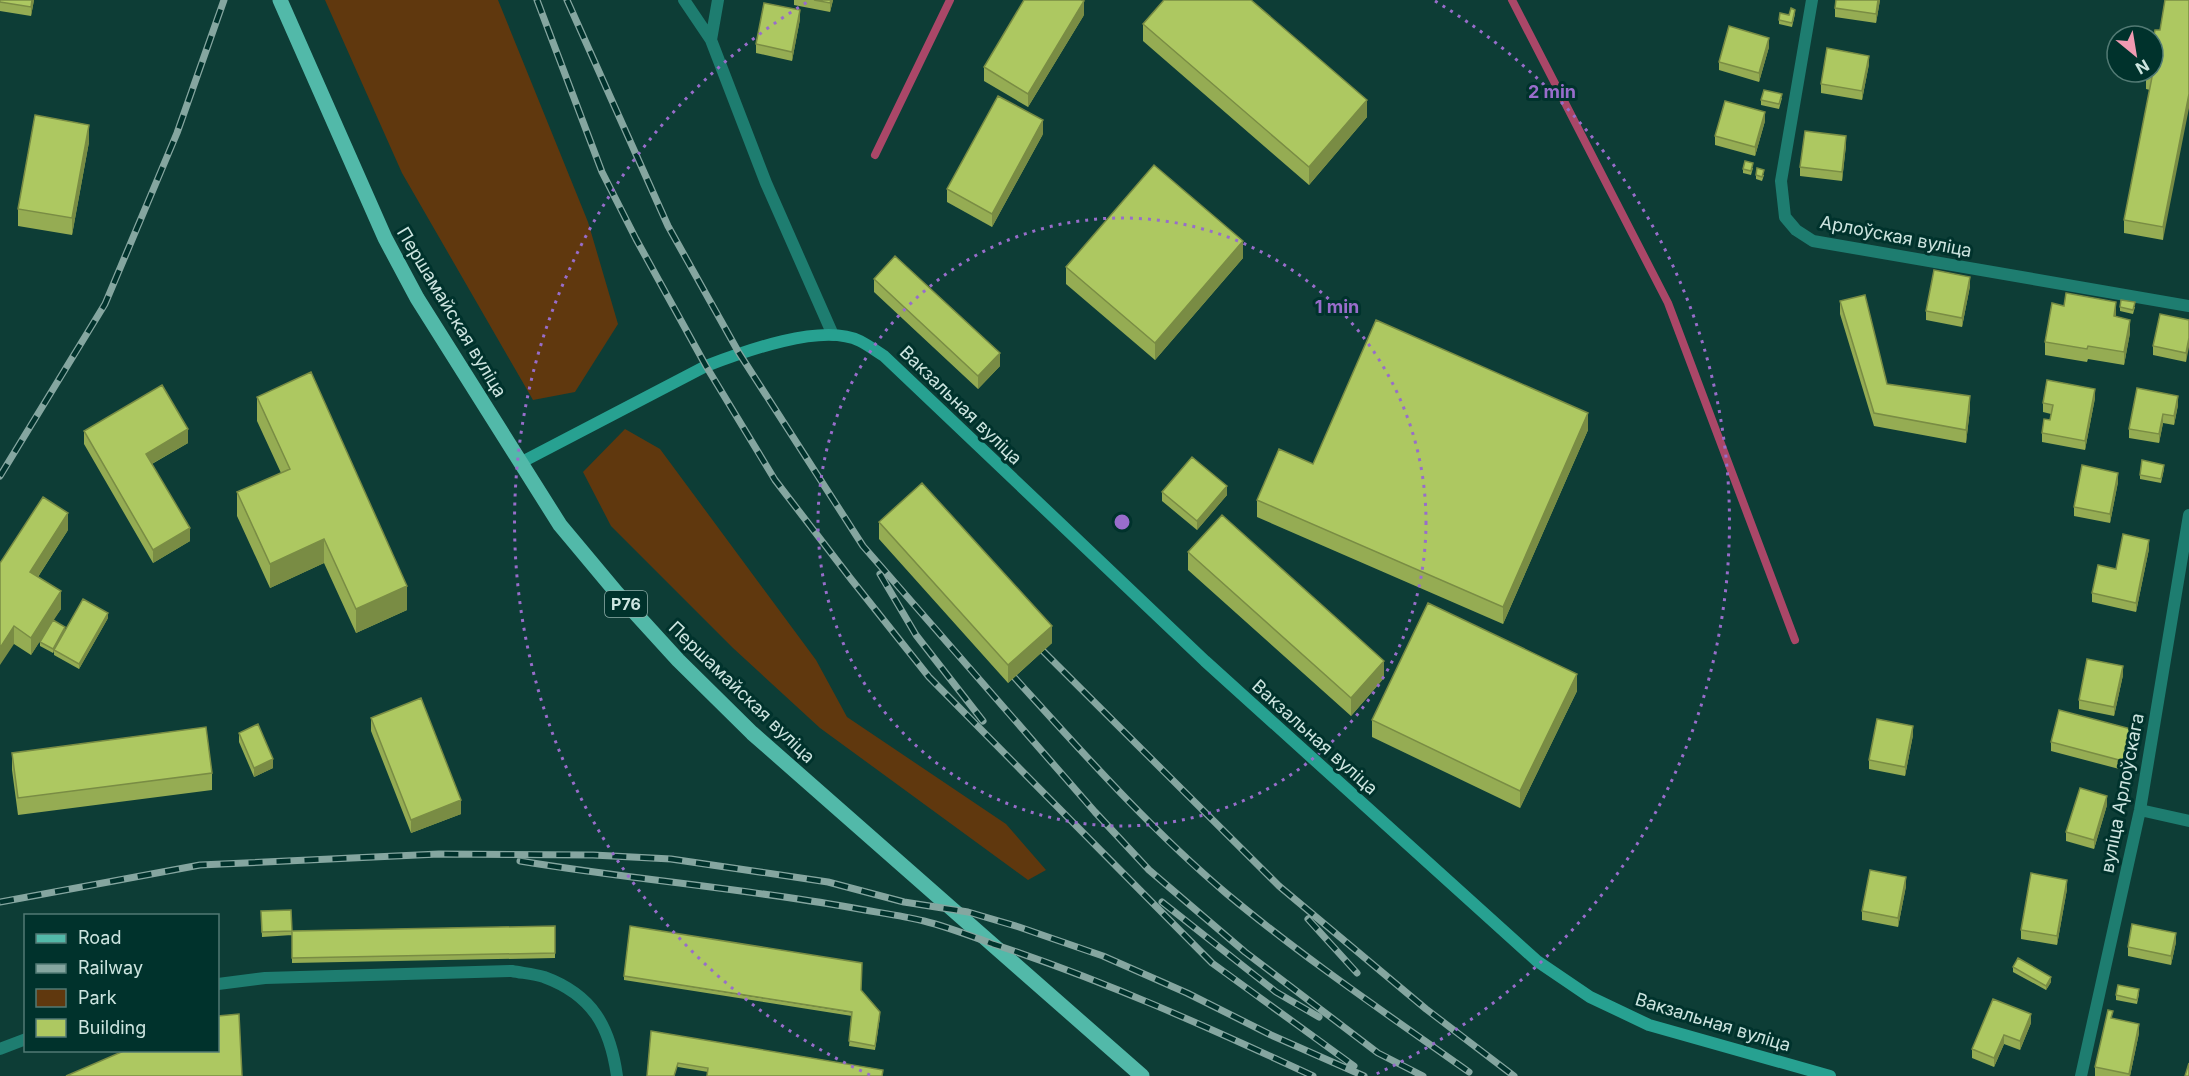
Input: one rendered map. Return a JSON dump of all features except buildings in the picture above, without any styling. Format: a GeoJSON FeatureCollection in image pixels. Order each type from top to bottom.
{"type":"FeatureCollection","features":[{"type":"Feature","properties":{"kind":"main road","name":"Першамайская вуліца"},"geometry":{"type":"LineString","coordinates":[[280,0],[385,238],[417,298],[560,525],[616,592],[678,660],[752,733],[1142,1076]]}},
{"type":"Feature","properties":{"kind":"main road","name":"Вакзальная вуліца"},"geometry":{"type":"LineString","coordinates":[[520,463],[706,366],[784,339],[833,336],[859,340],[884,356],[1204,662],[1546,968],[1590,997],[1649,1024],[1830,1076]]}},
{"type":"Feature","properties":{"kind":"street"},"geometry":{"type":"LineString","coordinates":[[684,0],[711,40],[766,183],[833,336]]}},
{"type":"Feature","properties":{"kind":"street"},"geometry":{"type":"LineString","coordinates":[[711,40],[718,0]]}},
{"type":"Feature","properties":{"kind":"street","name":"Арлоўская вуліца"},"geometry":{"type":"LineString","coordinates":[[1812,0],[1780,181],[1785,217],[1796,230],[1813,241],[2189,306]]}},
{"type":"Feature","properties":{"kind":"street","name":"вуліца Арлоўскага"},"geometry":{"type":"LineString","coordinates":[[2081,1076],[2140,810],[2189,515]]}},
{"type":"Feature","properties":{"kind":"street"},"geometry":{"type":"LineString","coordinates":[[2140,810],[2189,821]]}},
{"type":"Feature","properties":{"kind":"street"},"geometry":{"type":"LineString","coordinates":[[219,984],[265,978],[512,971],[543,977],[575,992],[596,1013],[608,1033],[617,1076]]}},
{"type":"Feature","properties":{"kind":"street"},"geometry":{"type":"LineString","coordinates":[[0,1049],[24,1040]]}},
{"type":"Feature","properties":{"kind":"green space"},"geometry":{"type":"Polygon","coordinates":[[[325,0],[498,0],[588,222],[618,324],[575,392],[533,400],[402,173],[325,0]]]}},
{"type":"Feature","properties":{"kind":"green space"},"geometry":{"type":"Polygon","coordinates":[[[625,429],[660,449],[816,660],[847,717],[1006,824],[1046,870],[1028,880],[820,728],[733,648],[611,526],[583,472],[625,429]]]}},
{"type":"Feature","properties":{"kind":"waterway"},"geometry":{"type":"LineString","coordinates":[[875,155],[950,0]]}},
{"type":"Feature","properties":{"kind":"waterway"},"geometry":{"type":"LineString","coordinates":[[1512,0],[1668,303],[1795,640]]}},
{"type":"Feature","properties":{"kind":"railway"},"geometry":{"type":"LineString","coordinates":[[0,476],[105,304],[177,133],[224,0]]}},
{"type":"Feature","properties":{"kind":"railway"},"geometry":{"type":"LineString","coordinates":[[537,0],[602,172],[706,366],[775,480],[929,677],[1212,963],[1354,1066]]}},
{"type":"Feature","properties":{"kind":"railway"},"geometry":{"type":"LineString","coordinates":[[567,0],[668,226],[739,353],[863,546],[1095,812],[1149,870],[1245,952],[1378,1053],[1423,1076]]}},
{"type":"Feature","properties":{"kind":"railway"},"geometry":{"type":"LineString","coordinates":[[880,574],[916,635],[983,721]]}},
{"type":"Feature","properties":{"kind":"railway"},"geometry":{"type":"LineString","coordinates":[[1043,651],[1279,886],[1426,1009],[1514,1076]]}},
{"type":"Feature","properties":{"kind":"railway"},"geometry":{"type":"LineString","coordinates":[[1014,677],[1144,817],[1227,894],[1316,963],[1469,1072]]}},
{"type":"Feature","properties":{"kind":"railway"},"geometry":{"type":"LineString","coordinates":[[0,902],[200,865],[439,854],[593,855],[671,859],[828,882],[904,902],[968,912],[1019,927],[1103,956],[1364,1076]]}},
{"type":"Feature","properties":{"kind":"railway"},"geometry":{"type":"LineString","coordinates":[[520,861],[807,900],[933,923],[1115,989],[1195,1022],[1313,1076]]}},
{"type":"Feature","properties":{"kind":"railway"},"geometry":{"type":"LineString","coordinates":[[1162,902],[1276,992],[1319,1017]]}},
{"type":"Feature","properties":{"kind":"railway"},"geometry":{"type":"LineString","coordinates":[[1308,919],[1357,973]]}}]}
